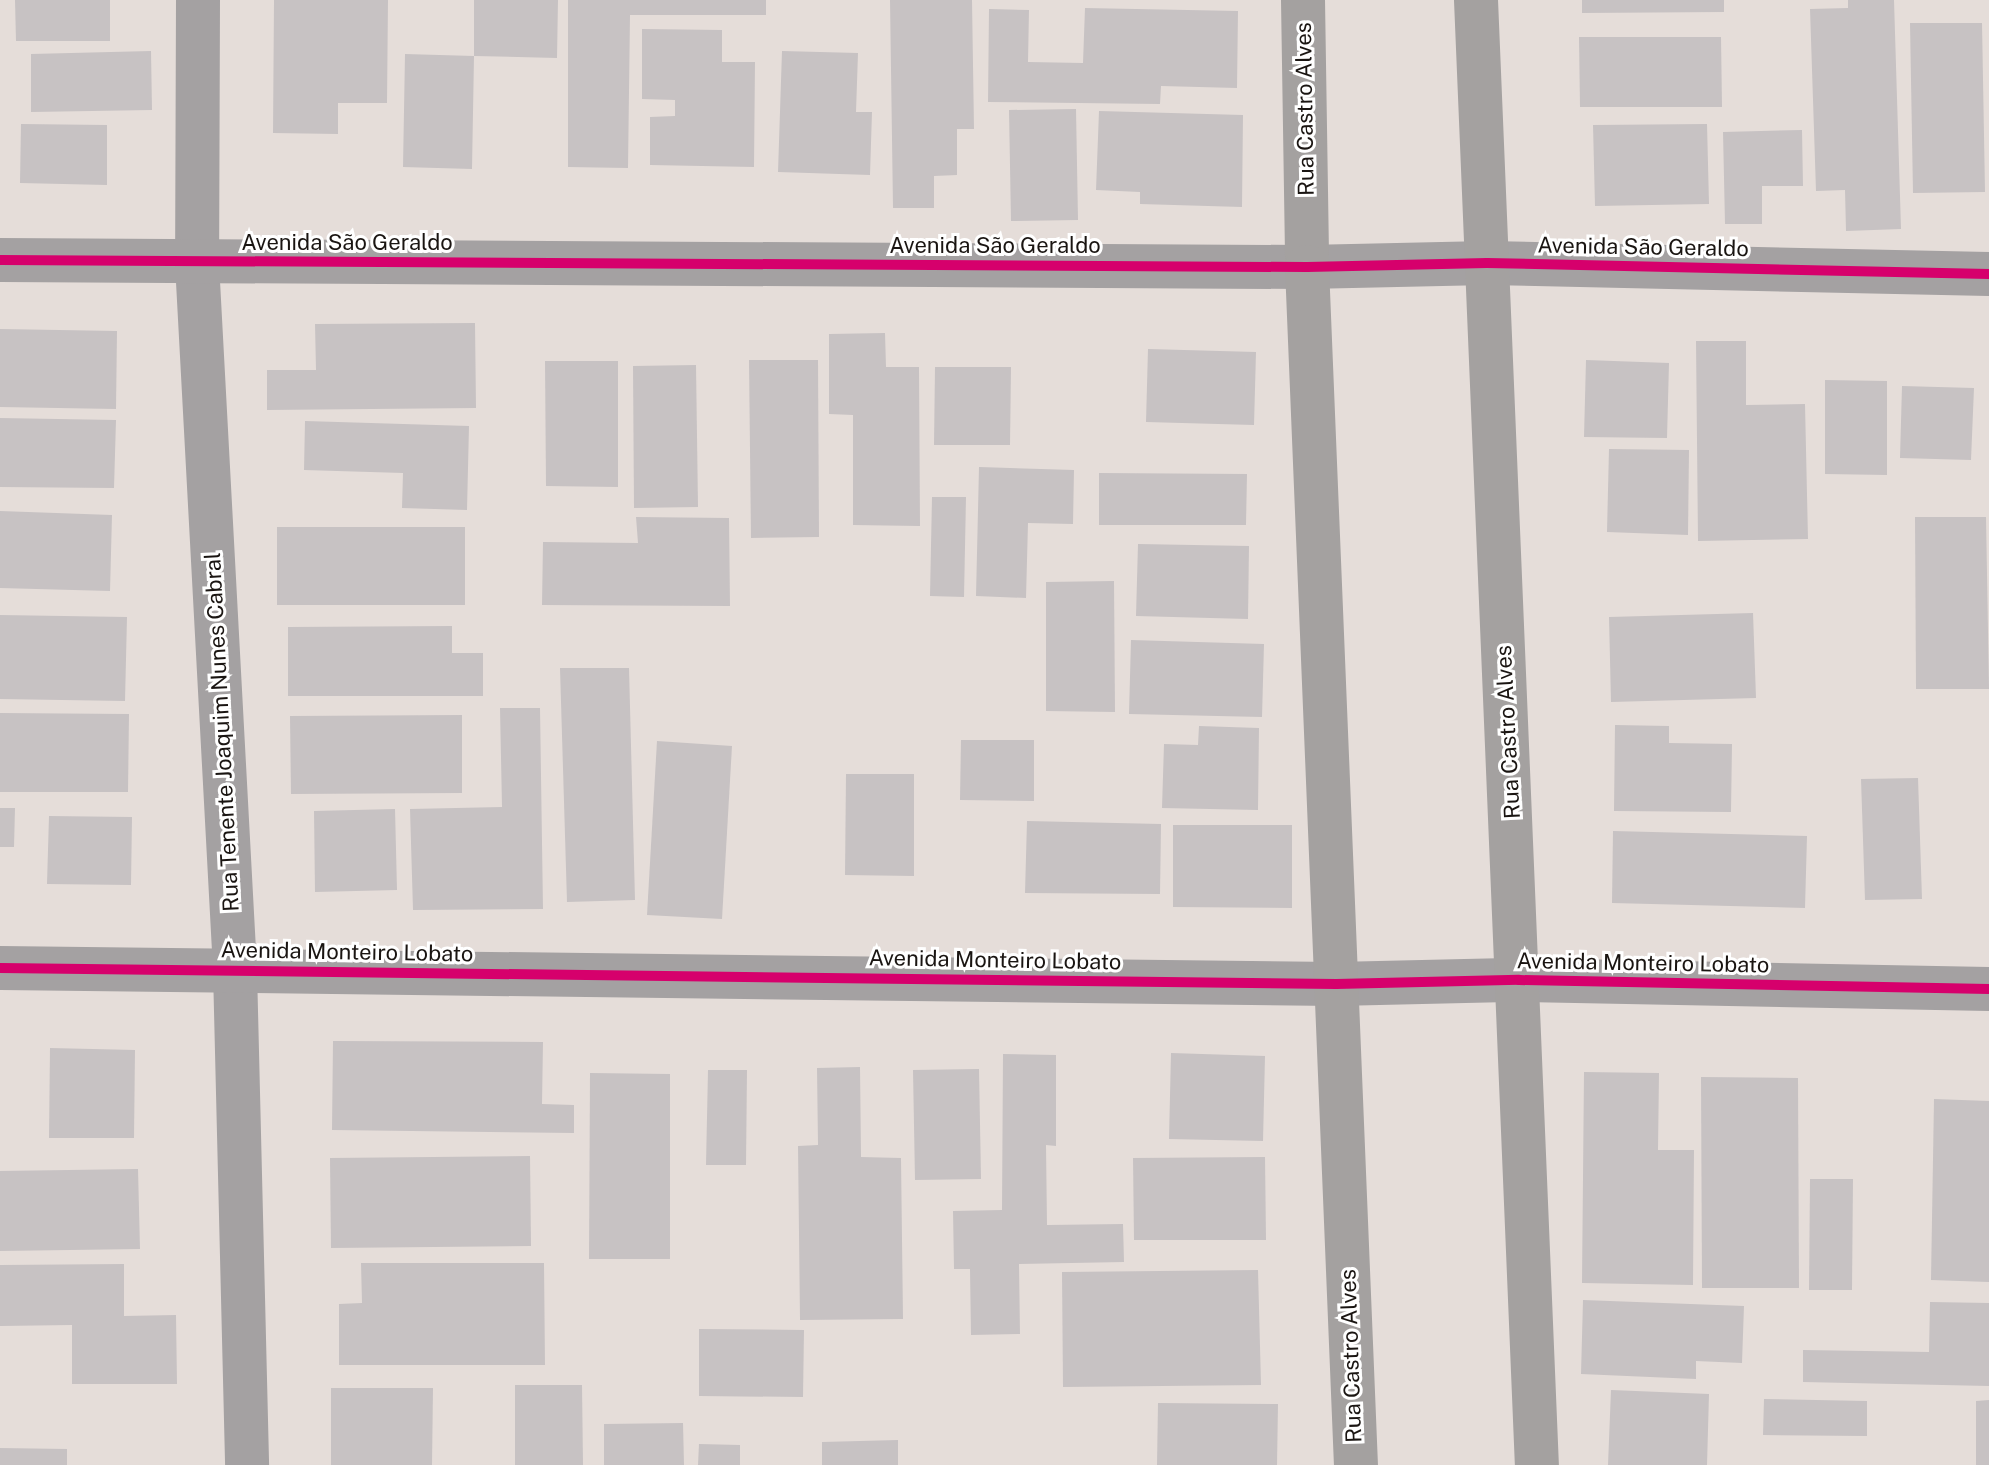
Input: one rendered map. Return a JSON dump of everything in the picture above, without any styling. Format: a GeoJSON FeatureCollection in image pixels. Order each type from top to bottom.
{"type":"FeatureCollection","features":[{"type":"Feature","properties":{"kind":"main road","name":"Rua Castro Alves"},"geometry":{"type":"LineString","coordinates":[[1303,0],[1307,267],[1356,1465]]}},
{"type":"Feature","properties":{"kind":"main road","name":"Rua Castro Alves"},"geometry":{"type":"LineString","coordinates":[[1476,0],[1537,1465]]}},
{"type":"Feature","properties":{"kind":"street","name":"Rua Tenente Joaquim Nunes Cabral"},"geometry":{"type":"LineString","coordinates":[[198,0],[197,263],[235,970],[247,1465]]}},
{"type":"Feature","properties":{"kind":"street","name":"Avenida São Geraldo"},"geometry":{"type":"LineString","coordinates":[[0,260],[1307,267],[1487,263],[1989,274]]}},
{"type":"Feature","properties":{"kind":"street","name":"Avenida Monteiro Lobato"},"geometry":{"type":"LineString","coordinates":[[0,968],[1336,984],[1519,980],[1989,989]]}},
{"type":"Feature","properties":{"kind":"building"},"geometry":{"type":"Polygon","coordinates":[[[15,0],[110,0],[110,41],[16,41],[15,0]]]}},
{"type":"Feature","properties":{"kind":"building"},"geometry":{"type":"Polygon","coordinates":[[[274,0],[388,0],[387,103],[338,103],[338,134],[273,133],[274,0]]]}},
{"type":"Feature","properties":{"kind":"building"},"geometry":{"type":"Polygon","coordinates":[[[474,0],[558,0],[557,58],[474,56],[474,0]]]}},
{"type":"Feature","properties":{"kind":"building"},"geometry":{"type":"Polygon","coordinates":[[[568,0],[766,0],[766,15],[630,15],[628,168],[568,167],[568,0]]]}},
{"type":"Feature","properties":{"kind":"building"},"geometry":{"type":"Polygon","coordinates":[[[890,0],[972,0],[974,129],[957,129],[957,175],[934,176],[934,208],[893,208],[890,0]]]}},
{"type":"Feature","properties":{"kind":"building"},"geometry":{"type":"Polygon","coordinates":[[[1582,0],[1724,0],[1724,12],[1582,13],[1582,0]]]}},
{"type":"Feature","properties":{"kind":"building"},"geometry":{"type":"Polygon","coordinates":[[[1848,0],[1894,0],[1901,229],[1846,231],[1845,190],[1816,191],[1810,9],[1848,8],[1848,0]]]}},
{"type":"Feature","properties":{"kind":"building"},"geometry":{"type":"Polygon","coordinates":[[[1085,8],[1238,11],[1237,88],[1161,86],[1160,104],[988,102],[989,9],[1029,10],[1028,62],[1083,63],[1085,8]]]}},
{"type":"Feature","properties":{"kind":"building"},"geometry":{"type":"Polygon","coordinates":[[[1910,23],[1982,23],[1985,192],[1913,193],[1910,23]]]}},
{"type":"Feature","properties":{"kind":"building"},"geometry":{"type":"Polygon","coordinates":[[[642,29],[722,30],[722,62],[755,62],[754,167],[650,165],[650,117],[675,116],[675,100],[642,99],[642,29]]]}},
{"type":"Feature","properties":{"kind":"building"},"geometry":{"type":"Polygon","coordinates":[[[1579,37],[1721,37],[1722,107],[1580,107],[1579,37]]]}},
{"type":"Feature","properties":{"kind":"building"},"geometry":{"type":"Polygon","coordinates":[[[151,51],[152,110],[31,112],[31,54],[151,51]]]}},
{"type":"Feature","properties":{"kind":"building"},"geometry":{"type":"Polygon","coordinates":[[[782,51],[858,53],[856,112],[872,112],[870,175],[778,172],[782,51]]]}},
{"type":"Feature","properties":{"kind":"building"},"geometry":{"type":"Polygon","coordinates":[[[405,54],[474,56],[472,169],[403,167],[405,54]]]}},
{"type":"Feature","properties":{"kind":"building"},"geometry":{"type":"Polygon","coordinates":[[[1076,109],[1078,220],[1011,221],[1009,110],[1076,109]]]}},
{"type":"Feature","properties":{"kind":"building"},"geometry":{"type":"Polygon","coordinates":[[[1099,111],[1243,115],[1242,207],[1140,204],[1140,192],[1096,190],[1099,111]]]}},
{"type":"Feature","properties":{"kind":"building"},"geometry":{"type":"Polygon","coordinates":[[[21,124],[107,125],[107,185],[20,183],[21,124]]]}},
{"type":"Feature","properties":{"kind":"building"},"geometry":{"type":"Polygon","coordinates":[[[1707,124],[1709,204],[1595,206],[1593,125],[1707,124]]]}},
{"type":"Feature","properties":{"kind":"building"},"geometry":{"type":"Polygon","coordinates":[[[1802,130],[1803,186],[1762,186],[1762,224],[1725,224],[1723,132],[1802,130]]]}},
{"type":"Feature","properties":{"kind":"building"},"geometry":{"type":"Polygon","coordinates":[[[475,323],[476,408],[267,410],[267,370],[316,370],[315,324],[475,323]]]}},
{"type":"Feature","properties":{"kind":"building"},"geometry":{"type":"Polygon","coordinates":[[[0,329],[117,331],[116,409],[0,407],[0,329]]]}},
{"type":"Feature","properties":{"kind":"building"},"geometry":{"type":"Polygon","coordinates":[[[885,333],[886,367],[919,367],[920,526],[853,525],[853,415],[829,414],[829,334],[885,333]]]}},
{"type":"Feature","properties":{"kind":"building"},"geometry":{"type":"Polygon","coordinates":[[[1696,341],[1746,341],[1746,405],[1805,404],[1808,539],[1698,541],[1696,341]]]}},
{"type":"Feature","properties":{"kind":"building"},"geometry":{"type":"Polygon","coordinates":[[[1148,349],[1256,352],[1254,425],[1146,422],[1148,349]]]}},
{"type":"Feature","properties":{"kind":"building"},"geometry":{"type":"Polygon","coordinates":[[[749,360],[818,360],[819,537],[751,538],[749,360]]]}},
{"type":"Feature","properties":{"kind":"building"},"geometry":{"type":"Polygon","coordinates":[[[1586,360],[1669,363],[1667,438],[1584,437],[1586,360]]]}},
{"type":"Feature","properties":{"kind":"building"},"geometry":{"type":"Polygon","coordinates":[[[545,361],[618,361],[618,487],[546,486],[545,361]]]}},
{"type":"Feature","properties":{"kind":"building"},"geometry":{"type":"Polygon","coordinates":[[[696,365],[698,507],[634,508],[633,366],[696,365]]]}},
{"type":"Feature","properties":{"kind":"building"},"geometry":{"type":"Polygon","coordinates":[[[935,367],[1011,367],[1010,445],[934,445],[935,367]]]}},
{"type":"Feature","properties":{"kind":"building"},"geometry":{"type":"Polygon","coordinates":[[[1825,380],[1887,381],[1887,475],[1825,474],[1825,380]]]}},
{"type":"Feature","properties":{"kind":"building"},"geometry":{"type":"Polygon","coordinates":[[[1902,386],[1974,388],[1971,460],[1900,458],[1902,386]]]}},
{"type":"Feature","properties":{"kind":"building"},"geometry":{"type":"Polygon","coordinates":[[[0,418],[116,420],[114,488],[0,487],[0,418]]]}},
{"type":"Feature","properties":{"kind":"building"},"geometry":{"type":"Polygon","coordinates":[[[305,421],[469,426],[467,510],[402,508],[403,473],[304,470],[305,421]]]}},
{"type":"Feature","properties":{"kind":"building"},"geometry":{"type":"Polygon","coordinates":[[[1609,449],[1689,450],[1688,535],[1607,532],[1609,449]]]}},
{"type":"Feature","properties":{"kind":"building"},"geometry":{"type":"Polygon","coordinates":[[[979,467],[1074,470],[1073,524],[1028,523],[1026,598],[976,596],[979,467]]]}},
{"type":"Feature","properties":{"kind":"building"},"geometry":{"type":"Polygon","coordinates":[[[1099,473],[1247,474],[1246,525],[1099,525],[1099,473]]]}},
{"type":"Feature","properties":{"kind":"building"},"geometry":{"type":"Polygon","coordinates":[[[932,497],[966,497],[964,597],[930,596],[932,497]]]}},
{"type":"Feature","properties":{"kind":"building"},"geometry":{"type":"Polygon","coordinates":[[[0,511],[112,515],[110,591],[0,588],[0,511]]]}},
{"type":"Feature","properties":{"kind":"building"},"geometry":{"type":"Polygon","coordinates":[[[636,517],[729,518],[730,606],[542,605],[543,542],[638,543],[636,517]]]}},
{"type":"Feature","properties":{"kind":"building"},"geometry":{"type":"Polygon","coordinates":[[[1915,517],[1986,517],[1989,689],[1916,689],[1915,517]]]}},
{"type":"Feature","properties":{"kind":"building"},"geometry":{"type":"Polygon","coordinates":[[[277,527],[465,527],[465,605],[277,605],[277,527]]]}},
{"type":"Feature","properties":{"kind":"building"},"geometry":{"type":"Polygon","coordinates":[[[1138,544],[1249,546],[1248,619],[1136,616],[1138,544]]]}},
{"type":"Feature","properties":{"kind":"building"},"geometry":{"type":"Polygon","coordinates":[[[1114,581],[1115,712],[1046,711],[1046,582],[1114,581]]]}},
{"type":"Feature","properties":{"kind":"building"},"geometry":{"type":"Polygon","coordinates":[[[1753,613],[1756,698],[1611,702],[1609,617],[1753,613]]]}},
{"type":"Feature","properties":{"kind":"building"},"geometry":{"type":"Polygon","coordinates":[[[0,615],[127,617],[125,701],[0,699],[0,615]]]}},
{"type":"Feature","properties":{"kind":"building"},"geometry":{"type":"Polygon","coordinates":[[[452,626],[452,653],[483,653],[483,696],[288,696],[288,627],[452,626]]]}},
{"type":"Feature","properties":{"kind":"building"},"geometry":{"type":"Polygon","coordinates":[[[1131,640],[1264,644],[1262,717],[1129,714],[1131,640]]]}},
{"type":"Feature","properties":{"kind":"building"},"geometry":{"type":"Polygon","coordinates":[[[560,668],[629,668],[635,900],[567,902],[560,668]]]}},
{"type":"Feature","properties":{"kind":"building"},"geometry":{"type":"Polygon","coordinates":[[[500,708],[540,708],[543,909],[413,910],[410,809],[502,807],[500,708]]]}},
{"type":"Feature","properties":{"kind":"building"},"geometry":{"type":"Polygon","coordinates":[[[0,713],[129,714],[128,792],[0,792],[0,713]]]}},
{"type":"Feature","properties":{"kind":"building"},"geometry":{"type":"Polygon","coordinates":[[[462,715],[462,793],[291,794],[290,716],[462,715]]]}},
{"type":"Feature","properties":{"kind":"building"},"geometry":{"type":"Polygon","coordinates":[[[1615,725],[1669,726],[1669,743],[1732,744],[1731,812],[1614,811],[1615,725]]]}},
{"type":"Feature","properties":{"kind":"building"},"geometry":{"type":"Polygon","coordinates":[[[1199,726],[1259,728],[1258,810],[1162,808],[1164,744],[1198,745],[1199,726]]]}},
{"type":"Feature","properties":{"kind":"building"},"geometry":{"type":"Polygon","coordinates":[[[961,740],[1034,740],[1034,801],[960,800],[961,740]]]}},
{"type":"Feature","properties":{"kind":"building"},"geometry":{"type":"Polygon","coordinates":[[[657,741],[732,746],[722,919],[647,915],[657,741]]]}},
{"type":"Feature","properties":{"kind":"building"},"geometry":{"type":"Polygon","coordinates":[[[846,774],[914,774],[914,876],[845,875],[846,774]]]}},
{"type":"Feature","properties":{"kind":"building"},"geometry":{"type":"Polygon","coordinates":[[[1918,778],[1922,899],[1865,900],[1861,779],[1918,778]]]}},
{"type":"Feature","properties":{"kind":"building"},"geometry":{"type":"Polygon","coordinates":[[[0,808],[15,808],[14,847],[0,847],[0,808]]]}},
{"type":"Feature","properties":{"kind":"building"},"geometry":{"type":"Polygon","coordinates":[[[395,809],[397,890],[315,892],[314,811],[395,809]]]}},
{"type":"Feature","properties":{"kind":"building"},"geometry":{"type":"Polygon","coordinates":[[[49,816],[132,817],[131,885],[47,884],[49,816]]]}},
{"type":"Feature","properties":{"kind":"building"},"geometry":{"type":"Polygon","coordinates":[[[1027,821],[1161,824],[1160,894],[1025,893],[1027,821]]]}},
{"type":"Feature","properties":{"kind":"building"},"geometry":{"type":"Polygon","coordinates":[[[1173,825],[1292,825],[1292,908],[1173,907],[1173,825]]]}},
{"type":"Feature","properties":{"kind":"building"},"geometry":{"type":"Polygon","coordinates":[[[1613,831],[1807,836],[1805,908],[1612,903],[1613,831]]]}},
{"type":"Feature","properties":{"kind":"building"},"geometry":{"type":"Polygon","coordinates":[[[333,1041],[543,1042],[542,1104],[574,1105],[574,1133],[332,1130],[333,1041]]]}},
{"type":"Feature","properties":{"kind":"building"},"geometry":{"type":"Polygon","coordinates":[[[50,1048],[135,1050],[134,1138],[49,1138],[50,1048]]]}},
{"type":"Feature","properties":{"kind":"building"},"geometry":{"type":"Polygon","coordinates":[[[1171,1053],[1265,1056],[1263,1141],[1169,1139],[1171,1053]]]}},
{"type":"Feature","properties":{"kind":"building"},"geometry":{"type":"Polygon","coordinates":[[[1003,1054],[1056,1055],[1056,1146],[1046,1145],[1047,1225],[1123,1224],[1124,1262],[1019,1264],[1020,1334],[971,1335],[970,1269],[954,1269],[953,1211],[1002,1210],[1003,1054]]]}},
{"type":"Feature","properties":{"kind":"building"},"geometry":{"type":"Polygon","coordinates":[[[860,1067],[861,1157],[901,1158],[903,1319],[800,1320],[798,1146],[818,1145],[817,1068],[860,1067]]]}},
{"type":"Feature","properties":{"kind":"building"},"geometry":{"type":"Polygon","coordinates":[[[979,1069],[981,1179],[915,1180],[913,1070],[979,1069]]]}},
{"type":"Feature","properties":{"kind":"building"},"geometry":{"type":"Polygon","coordinates":[[[708,1070],[747,1070],[746,1165],[706,1165],[708,1070]]]}},
{"type":"Feature","properties":{"kind":"building"},"geometry":{"type":"Polygon","coordinates":[[[1584,1072],[1659,1073],[1658,1150],[1694,1150],[1693,1285],[1582,1283],[1584,1072]]]}},
{"type":"Feature","properties":{"kind":"building"},"geometry":{"type":"Polygon","coordinates":[[[590,1073],[670,1074],[670,1259],[589,1259],[590,1073]]]}},
{"type":"Feature","properties":{"kind":"building"},"geometry":{"type":"Polygon","coordinates":[[[1701,1077],[1798,1078],[1799,1288],[1702,1288],[1701,1077]]]}},
{"type":"Feature","properties":{"kind":"building"},"geometry":{"type":"Polygon","coordinates":[[[1934,1099],[1989,1101],[1989,1282],[1931,1280],[1934,1099]]]}},
{"type":"Feature","properties":{"kind":"building"},"geometry":{"type":"Polygon","coordinates":[[[530,1156],[531,1246],[331,1248],[330,1158],[530,1156]]]}},
{"type":"Feature","properties":{"kind":"building"},"geometry":{"type":"Polygon","coordinates":[[[1265,1157],[1266,1240],[1134,1240],[1133,1158],[1265,1157]]]}},
{"type":"Feature","properties":{"kind":"building"},"geometry":{"type":"Polygon","coordinates":[[[138,1169],[140,1249],[0,1251],[0,1171],[138,1169]]]}},
{"type":"Feature","properties":{"kind":"building"},"geometry":{"type":"Polygon","coordinates":[[[1810,1179],[1853,1179],[1852,1290],[1809,1290],[1810,1179]]]}},
{"type":"Feature","properties":{"kind":"building"},"geometry":{"type":"Polygon","coordinates":[[[361,1263],[544,1263],[545,1365],[339,1365],[339,1304],[362,1303],[361,1263]]]}},
{"type":"Feature","properties":{"kind":"building"},"geometry":{"type":"Polygon","coordinates":[[[124,1264],[124,1316],[176,1315],[177,1384],[72,1384],[72,1325],[0,1326],[0,1265],[124,1264]]]}},
{"type":"Feature","properties":{"kind":"building"},"geometry":{"type":"Polygon","coordinates":[[[1258,1270],[1261,1385],[1063,1387],[1062,1272],[1258,1270]]]}},
{"type":"Feature","properties":{"kind":"building"},"geometry":{"type":"Polygon","coordinates":[[[1583,1300],[1744,1306],[1742,1363],[1696,1361],[1696,1379],[1581,1374],[1583,1300]]]}},
{"type":"Feature","properties":{"kind":"building"},"geometry":{"type":"Polygon","coordinates":[[[1930,1302],[1989,1303],[1989,1386],[1803,1382],[1803,1350],[1929,1352],[1930,1302]]]}},
{"type":"Feature","properties":{"kind":"building"},"geometry":{"type":"Polygon","coordinates":[[[699,1329],[804,1330],[803,1397],[699,1396],[699,1329]]]}},
{"type":"Feature","properties":{"kind":"building"},"geometry":{"type":"Polygon","coordinates":[[[515,1385],[582,1385],[583,1465],[515,1465],[515,1385]]]}},
{"type":"Feature","properties":{"kind":"building"},"geometry":{"type":"Polygon","coordinates":[[[331,1388],[433,1388],[432,1465],[331,1465],[331,1388]]]}},
{"type":"Feature","properties":{"kind":"building"},"geometry":{"type":"Polygon","coordinates":[[[1611,1390],[1709,1394],[1707,1465],[1608,1465],[1611,1390]]]}},
{"type":"Feature","properties":{"kind":"building"},"geometry":{"type":"Polygon","coordinates":[[[1764,1399],[1867,1401],[1867,1436],[1763,1435],[1764,1399]]]}},
{"type":"Feature","properties":{"kind":"building"},"geometry":{"type":"Polygon","coordinates":[[[1989,1400],[1989,1465],[1976,1465],[1976,1401],[1989,1400]]]}},
{"type":"Feature","properties":{"kind":"building"},"geometry":{"type":"Polygon","coordinates":[[[1158,1403],[1278,1404],[1277,1465],[1157,1465],[1158,1403]]]}},
{"type":"Feature","properties":{"kind":"building"},"geometry":{"type":"Polygon","coordinates":[[[683,1423],[684,1465],[604,1465],[604,1424],[683,1423]]]}},
{"type":"Feature","properties":{"kind":"building"},"geometry":{"type":"Polygon","coordinates":[[[898,1440],[898,1465],[822,1465],[822,1442],[898,1440]]]}},
{"type":"Feature","properties":{"kind":"building"},"geometry":{"type":"Polygon","coordinates":[[[699,1444],[740,1445],[740,1465],[698,1465],[699,1444]]]}},
{"type":"Feature","properties":{"kind":"building"},"geometry":{"type":"Polygon","coordinates":[[[0,1448],[67,1449],[67,1465],[0,1465],[0,1448]]]}},
{"type":"Feature","properties":{"kind":"cycle path"},"geometry":{"type":"LineString","coordinates":[[0,260],[1307,267],[1487,263],[1989,274]]}},
{"type":"Feature","properties":{"kind":"cycle path"},"geometry":{"type":"LineString","coordinates":[[0,968],[1336,984],[1519,980],[1989,989]]}}]}
